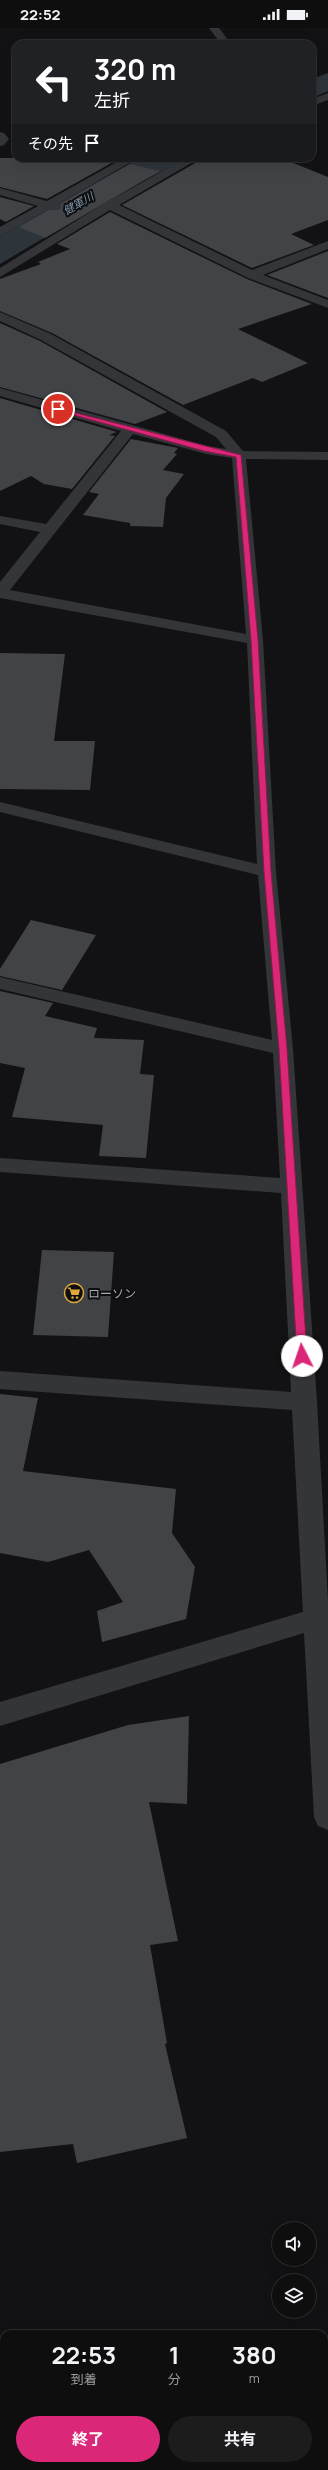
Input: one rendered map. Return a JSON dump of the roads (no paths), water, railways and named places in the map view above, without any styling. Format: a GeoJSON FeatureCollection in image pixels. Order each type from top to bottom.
{"type":"FeatureCollection","features":[{"type":"Feature","properties":{"kind":"street"},"geometry":{"type":"LineString","coordinates":[[214,28],[223,40]]}},
{"type":"Feature","properties":{"kind":"street"},"geometry":{"type":"LineString","coordinates":[[316,100],[328,96]]}},
{"type":"Feature","properties":{"kind":"street"},"geometry":{"type":"LineString","coordinates":[[316,104],[328,110]]}},
{"type":"Feature","properties":{"kind":"street"},"geometry":{"type":"LineString","coordinates":[[0,135],[3,139],[0,143]]}},
{"type":"Feature","properties":{"kind":"street"},"geometry":{"type":"LineString","coordinates":[[0,232],[50,206],[125,162]]}},
{"type":"Feature","properties":{"kind":"street"},"geometry":{"type":"LineString","coordinates":[[0,273],[89,216],[187,162]]}},
{"type":"Feature","properties":{"kind":"street"},"geometry":{"type":"LineString","coordinates":[[1,193],[89,216]]}},
{"type":"Feature","properties":{"kind":"street"},"geometry":{"type":"LineString","coordinates":[[109,205],[252,275],[328,304]]}},
{"type":"Feature","properties":{"kind":"street"},"geometry":{"type":"LineString","coordinates":[[252,275],[328,245]]}},
{"type":"Feature","properties":{"kind":"street"},"geometry":{"type":"LineString","coordinates":[[0,316],[46,337],[221,434],[238,455],[255,640],[267,872],[283,1049],[305,1402],[315,1619],[328,1817]]}},
{"type":"Feature","properties":{"kind":"street"},"geometry":{"type":"LineString","coordinates":[[0,392],[206,450],[238,455],[328,456]]}},
{"type":"Feature","properties":{"kind":"street"},"geometry":{"type":"LineString","coordinates":[[130,429],[49,529],[0,593],[255,640]]}},
{"type":"Feature","properties":{"kind":"street"},"geometry":{"type":"LineString","coordinates":[[0,520],[49,529]]}},
{"type":"Feature","properties":{"kind":"street"},"geometry":{"type":"LineString","coordinates":[[0,807],[267,872]]}},
{"type":"Feature","properties":{"kind":"street"},"geometry":{"type":"LineString","coordinates":[[0,983],[283,1049]]}},
{"type":"Feature","properties":{"kind":"street"},"geometry":{"type":"LineString","coordinates":[[0,1165],[291,1186]]}},
{"type":"Feature","properties":{"kind":"street"},"geometry":{"type":"LineString","coordinates":[[0,1380],[305,1402]]}},
{"type":"Feature","properties":{"kind":"street"},"geometry":{"type":"LineString","coordinates":[[0,1714],[315,1619]]}},
{"type":"Feature","properties":{"kind":"water"},"geometry":{"type":"Polygon","coordinates":[[[328,73],[328,91],[316,96],[316,78],[328,73]]]}},
{"type":"Feature","properties":{"kind":"water","name":"健軍川"},"geometry":{"type":"Polygon","coordinates":[[[133,162],[180,162],[123,191],[0,264],[0,236],[133,162]]]}},
{"type":"Feature","properties":{"kind":"place","name":"ローソン"},"geometry":{"type":"Point","coordinates":[74,1293]}}]}
